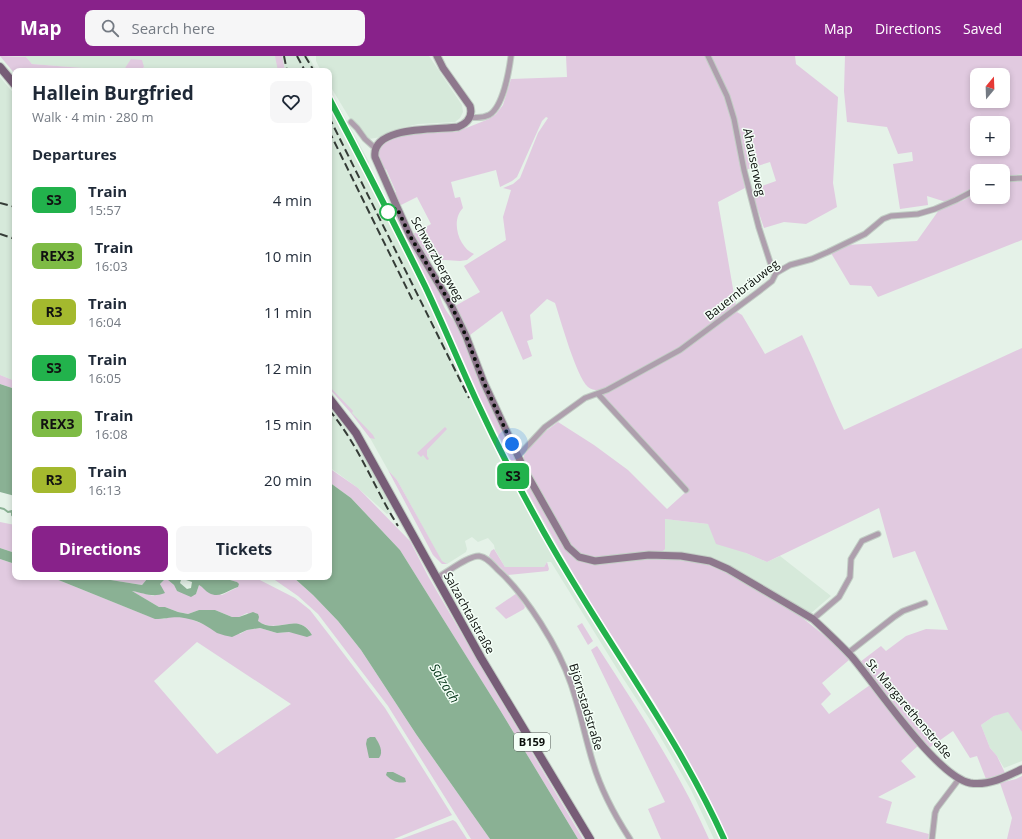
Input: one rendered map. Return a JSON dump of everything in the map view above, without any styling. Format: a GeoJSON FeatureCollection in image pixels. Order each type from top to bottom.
{"type":"FeatureCollection","features":[{"type":"Feature","properties":{"kind":"main road"},"geometry":{"type":"LineString","coordinates":[[0,67],[12,81]]}},
{"type":"Feature","properties":{"kind":"main road","name":"Salzachtalstraße"},"geometry":{"type":"LineString","coordinates":[[332,402],[356,433],[481,658],[590,839]]}},
{"type":"Feature","properties":{"kind":"street"},"geometry":{"type":"LineString","coordinates":[[351,122],[364,139],[375,148],[381,140],[387,137],[418,130],[458,127],[463,125],[470,117],[471,110],[443,68],[437,56]]}},
{"type":"Feature","properties":{"kind":"street"},"geometry":{"type":"LineString","coordinates":[[470,117],[482,118],[490,115],[495,109],[505,86],[511,56]]}},
{"type":"Feature","properties":{"kind":"street","name":"Ahauserweg"},"geometry":{"type":"LineString","coordinates":[[708,56],[727,96],[734,119],[744,170],[765,247],[771,265],[776,274]]}},
{"type":"Feature","properties":{"kind":"street","name":"Schwarzbergweg"},"geometry":{"type":"LineString","coordinates":[[375,148],[377,163],[397,208],[410,236],[450,303],[466,336],[484,383],[518,456]]}},
{"type":"Feature","properties":{"kind":"street"},"geometry":{"type":"LineString","coordinates":[[1010,179],[1022,178]]}},
{"type":"Feature","properties":{"kind":"street","name":"Bauernbräuweg"},"geometry":{"type":"LineString","coordinates":[[518,456],[545,427],[585,398],[607,390],[680,350],[758,292],[772,281],[776,274],[790,265],[818,256],[865,234],[883,219],[891,216],[918,214],[935,209],[970,193]]}},
{"type":"Feature","properties":{"kind":"street"},"geometry":{"type":"LineString","coordinates":[[598,394],[686,490]]}},
{"type":"Feature","properties":{"kind":"street","name":"St. Margarethenstraße"},"geometry":{"type":"LineString","coordinates":[[518,456],[530,481],[564,541],[573,553],[579,557],[595,561],[649,555],[681,556],[701,559],[728,569],[812,619],[848,653],[938,763],[959,779],[969,783],[987,783],[996,781],[1022,769]]}},
{"type":"Feature","properties":{"kind":"street"},"geometry":{"type":"LineString","coordinates":[[812,619],[840,597],[850,577],[851,559],[862,541],[878,534]]}},
{"type":"Feature","properties":{"kind":"street","name":"Björnstadstraße"},"geometry":{"type":"LineString","coordinates":[[436,578],[470,558],[478,556],[486,559],[515,587],[563,663],[571,684],[593,764],[620,824],[630,839]]}},
{"type":"Feature","properties":{"kind":"street"},"geometry":{"type":"LineString","coordinates":[[848,653],[898,614],[925,603]]}},
{"type":"Feature","properties":{"kind":"street"},"geometry":{"type":"LineString","coordinates":[[932,839],[937,808],[959,779]]}},
{"type":"Feature","properties":{"kind":"shaded area"},"geometry":{"type":"Polygon","coordinates":[[[0,56],[26,57],[32,64],[83,68],[12,68],[12,70],[0,56]]]}},
{"type":"Feature","properties":{"kind":"shaded area"},"geometry":{"type":"Polygon","coordinates":[[[13,56],[308,56],[315,68],[143,68],[144,67],[132,59],[125,68],[83,68],[32,64],[26,57],[13,56]]]}},
{"type":"Feature","properties":{"kind":"shaded area"},"geometry":{"type":"Polygon","coordinates":[[[275,56],[282,56],[284,68],[277,68],[275,56]]]}},
{"type":"Feature","properties":{"kind":"shaded area"},"geometry":{"type":"Polygon","coordinates":[[[316,56],[429,56],[462,105],[463,112],[460,118],[455,122],[418,124],[389,131],[387,136],[369,139],[352,122],[332,89],[332,68],[320,68],[316,61],[316,56]]]}},
{"type":"Feature","properties":{"kind":"shaded area"},"geometry":{"type":"Polygon","coordinates":[[[566,56],[705,56],[717,78],[730,112],[745,188],[718,202],[736,306],[681,347],[603,390],[591,389],[583,381],[565,335],[555,303],[547,299],[530,315],[533,339],[527,341],[532,356],[523,360],[502,311],[470,335],[455,306],[480,292],[464,266],[506,240],[503,217],[511,190],[503,188],[513,184],[520,178],[538,133],[548,118],[546,117],[542,121],[517,177],[512,181],[500,187],[496,170],[451,182],[455,198],[460,197],[463,208],[459,213],[457,220],[458,234],[464,246],[474,254],[467,260],[430,259],[426,256],[413,234],[431,224],[417,197],[399,206],[394,193],[396,192],[386,169],[384,170],[379,155],[379,150],[384,143],[398,137],[427,131],[456,132],[489,119],[496,114],[503,105],[511,79],[567,77],[566,56]]]}},
{"type":"Feature","properties":{"kind":"shaded area"},"geometry":{"type":"Polygon","coordinates":[[[709,56],[795,56],[796,64],[838,97],[833,183],[837,207],[806,224],[784,222],[764,228],[751,190],[776,181],[770,162],[745,170],[735,115],[709,56]]]}},
{"type":"Feature","properties":{"kind":"shaded area"},"geometry":{"type":"Polygon","coordinates":[[[845,56],[1022,56],[1022,174],[1010,176],[1010,164],[970,164],[970,190],[946,202],[927,196],[928,205],[900,209],[893,164],[913,161],[912,152],[898,154],[887,127],[847,122],[844,91],[845,56]]]}},
{"type":"Feature","properties":{"kind":"shaded area"},"geometry":{"type":"Polygon","coordinates":[[[131,59],[142,60],[144,67],[143,68],[125,68],[131,59]]]}},
{"type":"Feature","properties":{"kind":"shaded area"},"geometry":{"type":"Polygon","coordinates":[[[0,77],[12,91],[12,380],[0,375],[0,77]]]}},
{"type":"Feature","properties":{"kind":"shaded area"},"geometry":{"type":"Polygon","coordinates":[[[332,96],[369,162],[368,165],[386,202],[389,203],[446,321],[482,402],[523,484],[578,582],[582,586],[583,591],[684,750],[728,839],[714,839],[691,790],[654,726],[551,562],[547,562],[544,567],[505,567],[495,550],[494,545],[488,538],[478,542],[472,537],[465,541],[467,549],[466,552],[447,564],[442,562],[397,480],[388,470],[370,438],[332,391],[332,96]]]}},
{"type":"Feature","properties":{"kind":"shaded area"},"geometry":{"type":"Polygon","coordinates":[[[1022,181],[1022,240],[878,297],[871,286],[850,285],[831,253],[846,245],[917,241],[939,210],[970,196],[970,204],[1010,204],[1010,182],[1022,181]]]}},
{"type":"Feature","properties":{"kind":"shaded area"},"geometry":{"type":"Polygon","coordinates":[[[389,203],[407,237],[440,292],[441,300],[445,308],[456,322],[495,415],[524,476],[560,542],[570,555],[576,559],[591,564],[633,559],[672,559],[706,564],[723,571],[800,616],[835,644],[849,660],[822,683],[831,694],[821,704],[829,714],[870,685],[918,746],[901,761],[916,777],[878,797],[892,802],[886,823],[929,834],[928,839],[728,839],[713,806],[679,743],[661,712],[583,591],[582,586],[578,582],[523,484],[482,402],[446,321],[389,203]]]}},
{"type":"Feature","properties":{"kind":"shaded area"},"geometry":{"type":"Polygon","coordinates":[[[737,312],[742,315],[765,354],[802,335],[844,430],[1022,348],[1022,732],[1008,712],[994,716],[981,725],[990,748],[997,756],[1005,773],[986,779],[977,756],[970,758],[953,731],[929,748],[860,662],[881,646],[886,651],[906,636],[926,629],[948,630],[915,551],[893,558],[879,508],[767,562],[746,553],[716,544],[708,524],[665,519],[665,549],[663,551],[598,558],[582,554],[576,550],[567,539],[524,462],[524,455],[546,431],[558,422],[594,445],[628,470],[667,509],[688,490],[602,396],[603,394],[675,355],[732,314],[737,312]]]}},
{"type":"Feature","properties":{"kind":"shaded area"},"geometry":{"type":"Polygon","coordinates":[[[0,375],[12,380],[12,388],[0,384],[0,375]]]}},
{"type":"Feature","properties":{"kind":"shaded area"},"geometry":{"type":"Polygon","coordinates":[[[332,389],[353,411],[352,413],[375,439],[370,438],[332,391],[332,389]]]}},
{"type":"Feature","properties":{"kind":"shaded area"},"geometry":{"type":"Polygon","coordinates":[[[332,411],[342,423],[373,471],[393,511],[387,514],[358,488],[332,469],[332,411]]]}},
{"type":"Feature","properties":{"kind":"shaded area"},"geometry":{"type":"Polygon","coordinates":[[[445,427],[447,429],[427,450],[427,456],[429,459],[427,460],[423,455],[421,457],[417,453],[445,427]]]}},
{"type":"Feature","properties":{"kind":"shaded area"},"geometry":{"type":"Polygon","coordinates":[[[332,470],[358,488],[410,541],[428,576],[583,839],[578,839],[500,710],[400,550],[351,498],[332,484],[332,470]]]}},
{"type":"Feature","properties":{"kind":"shaded area"},"geometry":{"type":"Polygon","coordinates":[[[388,470],[397,480],[442,561],[447,564],[442,564],[433,555],[388,470]]]}},
{"type":"Feature","properties":{"kind":"shaded area"},"geometry":{"type":"Polygon","coordinates":[[[665,519],[708,524],[746,553],[767,562],[780,556],[831,596],[810,614],[753,579],[717,561],[702,555],[663,551],[665,548],[665,519]]]}},
{"type":"Feature","properties":{"kind":"shaded area"},"geometry":{"type":"Polygon","coordinates":[[[0,522],[12,524],[12,552],[0,548],[0,522]]]}},
{"type":"Feature","properties":{"kind":"shaded area"},"geometry":{"type":"Polygon","coordinates":[[[494,549],[505,567],[544,567],[547,562],[549,569],[548,571],[508,575],[489,556],[491,551],[494,549]]]}},
{"type":"Feature","properties":{"kind":"shaded area"},"geometry":{"type":"Polygon","coordinates":[[[0,559],[12,563],[12,580],[58,580],[148,616],[164,619],[172,616],[188,618],[208,626],[240,634],[247,630],[260,628],[277,633],[289,632],[312,635],[307,628],[302,625],[290,624],[270,626],[259,622],[247,613],[239,617],[232,617],[215,610],[199,610],[188,614],[178,612],[165,607],[159,607],[130,590],[154,596],[161,586],[160,584],[164,580],[168,580],[174,585],[177,591],[196,594],[199,585],[222,595],[238,587],[237,582],[230,580],[260,580],[295,598],[310,610],[385,708],[452,815],[394,839],[0,839],[0,559]],[[197,642],[154,681],[217,754],[291,704],[197,642]]]}},
{"type":"Feature","properties":{"kind":"shaded area"},"geometry":{"type":"Polygon","coordinates":[[[111,580],[146,580],[142,585],[111,580]]]}},
{"type":"Feature","properties":{"kind":"shaded area"},"geometry":{"type":"Polygon","coordinates":[[[275,580],[296,580],[338,621],[361,650],[416,734],[490,839],[471,839],[388,706],[318,614],[298,596],[275,580]]]}},
{"type":"Feature","properties":{"kind":"shaded area"},"geometry":{"type":"Polygon","coordinates":[[[517,593],[525,607],[506,619],[495,608],[517,593]]]}},
{"type":"Feature","properties":{"kind":"shaded area"},"geometry":{"type":"Polygon","coordinates":[[[582,623],[593,641],[588,645],[577,626],[582,623]]]}},
{"type":"Feature","properties":{"kind":"shaded area"},"geometry":{"type":"Polygon","coordinates":[[[597,646],[671,764],[709,839],[661,839],[648,809],[665,802],[591,650],[597,646]]]}},
{"type":"Feature","properties":{"kind":"shaded area"},"geometry":{"type":"Polygon","coordinates":[[[1008,711],[1022,732],[1022,761],[1004,768],[990,748],[981,725],[994,716],[1008,711]]]}},
{"type":"Feature","properties":{"kind":"shaded area"},"geometry":{"type":"Polygon","coordinates":[[[1022,776],[1022,839],[1007,839],[1012,818],[1000,783],[1022,776]]]}},
{"type":"Feature","properties":{"kind":"shaded area"},"geometry":{"type":"Polygon","coordinates":[[[453,820],[456,822],[467,839],[401,839],[453,820]]]}},
{"type":"Feature","properties":{"kind":"water"},"geometry":{"type":"Polygon","coordinates":[[[0,384],[12,388],[12,495],[0,492],[0,384]]]}},
{"type":"Feature","properties":{"kind":"water","name":"Salzach"},"geometry":{"type":"Polygon","coordinates":[[[332,484],[351,498],[400,550],[500,710],[578,839],[490,839],[416,734],[361,650],[338,621],[296,580],[332,580],[332,484]]]}},
{"type":"Feature","properties":{"kind":"water"},"geometry":{"type":"Polygon","coordinates":[[[0,548],[12,552],[12,563],[0,559],[0,548]]]}},
{"type":"Feature","properties":{"kind":"water"},"geometry":{"type":"Polygon","coordinates":[[[58,580],[111,580],[142,585],[146,580],[164,580],[160,584],[165,593],[148,595],[132,591],[159,607],[165,607],[178,612],[188,614],[199,610],[215,610],[232,617],[239,617],[253,612],[258,614],[258,621],[265,625],[273,626],[300,624],[312,635],[307,637],[289,632],[277,633],[260,628],[247,630],[232,637],[217,633],[204,624],[193,620],[180,617],[155,619],[58,580]]]}},
{"type":"Feature","properties":{"kind":"water"},"geometry":{"type":"Polygon","coordinates":[[[168,580],[181,580],[180,583],[187,589],[191,588],[192,582],[186,580],[230,580],[239,584],[238,587],[220,595],[213,595],[199,585],[196,594],[191,597],[177,591],[174,585],[168,580]]]}},
{"type":"Feature","properties":{"kind":"water"},"geometry":{"type":"Polygon","coordinates":[[[370,737],[375,737],[379,745],[381,753],[379,758],[369,758],[366,744],[367,739],[370,737]]]}},
{"type":"Feature","properties":{"kind":"water"},"geometry":{"type":"Polygon","coordinates":[[[387,772],[393,772],[405,778],[406,782],[400,783],[393,780],[386,775],[387,772]]]}},
{"type":"Feature","properties":{"kind":"waterway"},"geometry":{"type":"LineString","coordinates":[[0,508],[8,512],[12,511]]}},
{"type":"Feature","properties":{"kind":"railway"},"geometry":{"type":"LineString","coordinates":[[284,56],[286,68]]}},
{"type":"Feature","properties":{"kind":"railway"},"geometry":{"type":"LineString","coordinates":[[297,56],[303,68]]}},
{"type":"Feature","properties":{"kind":"railway"},"geometry":{"type":"LineString","coordinates":[[305,56],[312,68]]}},
{"type":"Feature","properties":{"kind":"railway"},"geometry":{"type":"LineString","coordinates":[[332,104],[414,265],[484,417],[520,489],[583,599],[658,717],[704,797],[724,839]]}},
{"type":"Feature","properties":{"kind":"railway"},"geometry":{"type":"LineString","coordinates":[[332,123],[469,398]]}},
{"type":"Feature","properties":{"kind":"railway"},"geometry":{"type":"LineString","coordinates":[[332,137],[413,301]]}},
{"type":"Feature","properties":{"kind":"railway"},"geometry":{"type":"LineString","coordinates":[[0,203],[12,206]]}},
{"type":"Feature","properties":{"kind":"railway"},"geometry":{"type":"LineString","coordinates":[[0,234],[12,238]]}},
{"type":"Feature","properties":{"kind":"railway"},"geometry":{"type":"LineString","coordinates":[[332,414],[340,423],[358,452],[389,512],[398,526]]}},
{"type":"Feature","properties":{"kind":"train","name":"S3"},"geometry":{"type":"LineString","coordinates":[[332,103],[348,132],[425,287],[510,470],[572,581],[685,761],[724,839]]}},
{"type":"Feature","properties":{"kind":"route"},"geometry":{"type":"LineString","coordinates":[[388,212],[397,208],[410,236],[450,303],[466,336],[484,383],[512,444]]}}]}
